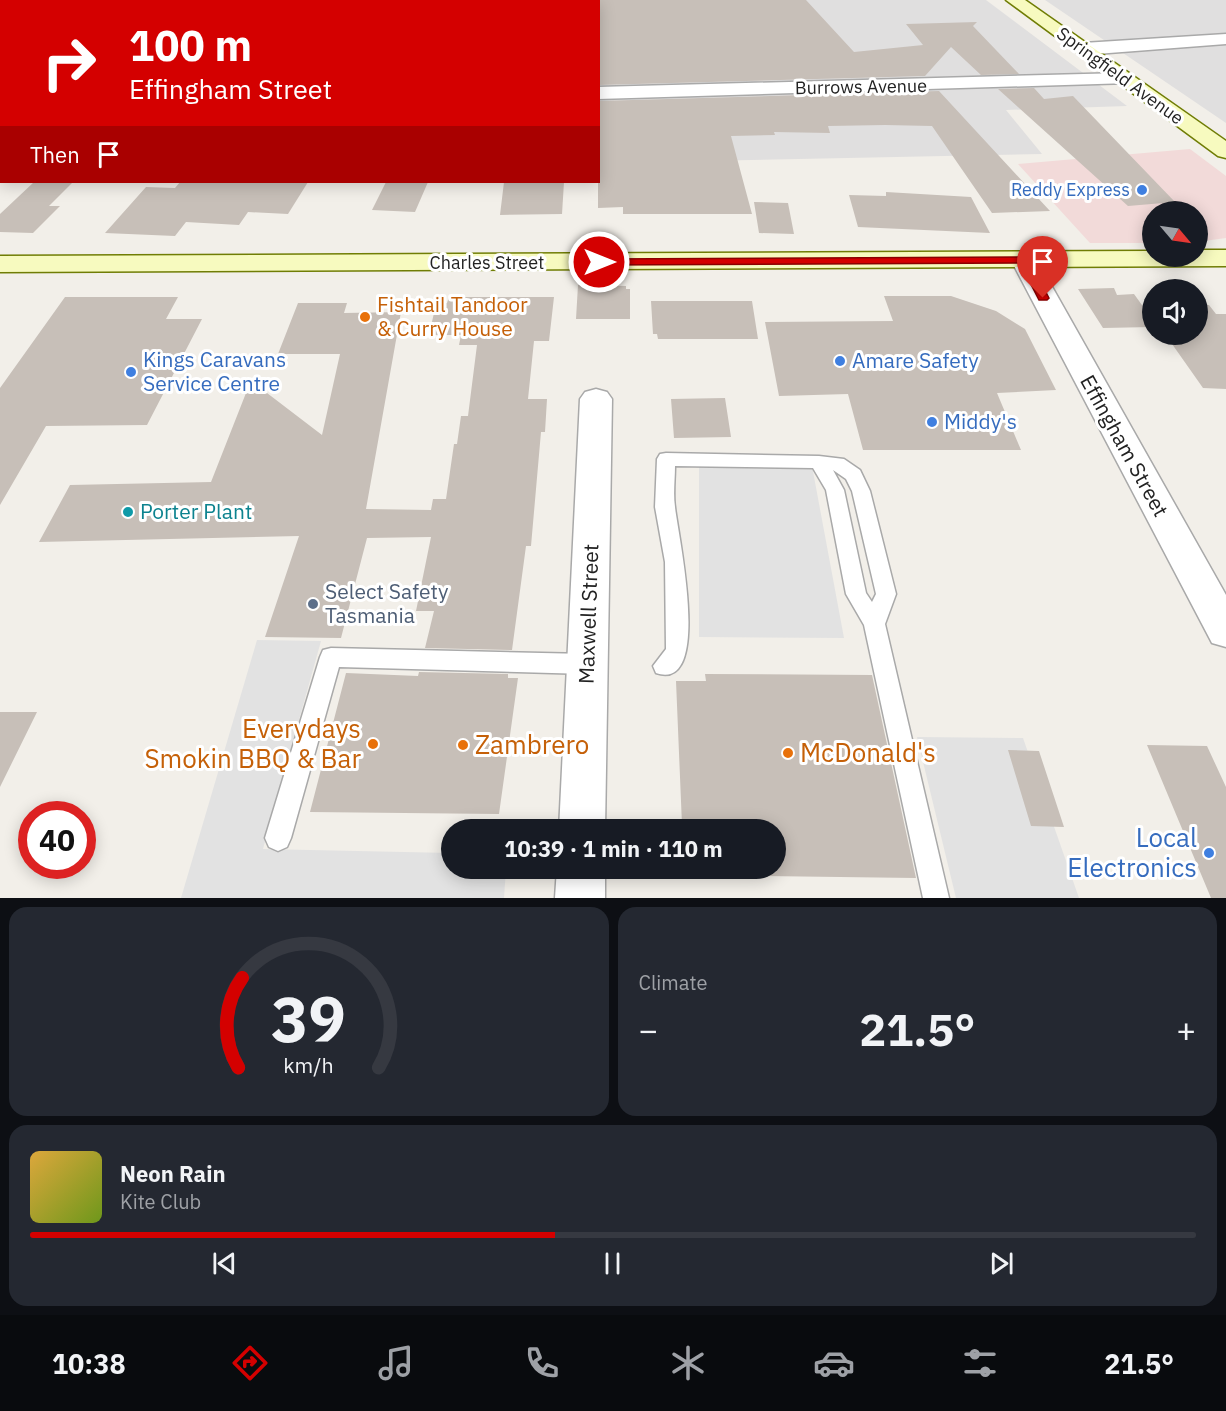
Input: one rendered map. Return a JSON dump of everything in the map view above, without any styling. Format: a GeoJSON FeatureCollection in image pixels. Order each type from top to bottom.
{"type":"FeatureCollection","features":[{"type":"Feature","properties":{"kind":"street","name":"Springfield Avenue"},"geometry":{"type":"LineString","coordinates":[[1014,0],[1226,151]]}},
{"type":"Feature","properties":{"kind":"street"},"geometry":{"type":"LineString","coordinates":[[1083,49],[1226,39]]}},
{"type":"Feature","properties":{"kind":"street","name":"Burrows Avenue"},"geometry":{"type":"LineString","coordinates":[[600,93],[1124,79]]}},
{"type":"Feature","properties":{"kind":"street","name":"Charles Street"},"geometry":{"type":"LineString","coordinates":[[0,264],[1226,258]]}},
{"type":"Feature","properties":{"kind":"street","name":"Effingham Street"},"geometry":{"type":"LineString","coordinates":[[1024,260],[1226,631]]}},
{"type":"Feature","properties":{"kind":"street","name":"Maxwell Street"},"geometry":{"type":"LineString","coordinates":[[582,819],[596,399]]}},
{"type":"Feature","properties":{"kind":"street"},"geometry":{"type":"LineString","coordinates":[[580,898],[581,879]]}},
{"type":"Feature","properties":{"kind":"lane"},"geometry":{"type":"LineString","coordinates":[[664,666],[677,652],[678,628],[675,562],[665,507],[666,459],[819,462],[838,464],[852,475],[861,491],[886,594],[874,624]]}},
{"type":"Feature","properties":{"kind":"lane"},"geometry":{"type":"LineString","coordinates":[[819,462],[836,490],[856,594],[874,624],[936,898]]}},
{"type":"Feature","properties":{"kind":"lane"},"geometry":{"type":"LineString","coordinates":[[278,838],[332,657],[587,664]]}},
{"type":"Feature","properties":{"kind":"shaded area"},"geometry":{"type":"Polygon","coordinates":[[[600,0],[986,0],[1127,106],[1006,110],[1042,154],[600,163],[600,0]]]}},
{"type":"Feature","properties":{"kind":"shaded area"},"geometry":{"type":"Polygon","coordinates":[[[1045,0],[1226,0],[1226,123],[1045,0]]]}},
{"type":"Feature","properties":{"kind":"shaded area"},"geometry":{"type":"Polygon","coordinates":[[[1190,149],[1226,176],[1226,238],[1208,240],[1208,201],[1142,201],[1142,243],[1090,243],[1018,164],[1190,149]]]}},
{"type":"Feature","properties":{"kind":"shaded area"},"geometry":{"type":"Polygon","coordinates":[[[699,465],[812,466],[844,638],[699,637],[699,465]]]}},
{"type":"Feature","properties":{"kind":"shaded area"},"geometry":{"type":"Polygon","coordinates":[[[257,640],[321,641],[263,849],[441,853],[441,879],[505,879],[504,898],[181,898],[257,640]]]}},
{"type":"Feature","properties":{"kind":"shaded area"},"geometry":{"type":"Polygon","coordinates":[[[917,737],[1023,738],[1079,898],[956,898],[917,737]]]}},
{"type":"Feature","properties":{"kind":"building"},"geometry":{"type":"Polygon","coordinates":[[[600,0],[806,0],[854,52],[923,45],[906,24],[977,22],[973,26],[1019,74],[981,75],[951,47],[925,76],[600,85],[600,0]]]}},
{"type":"Feature","properties":{"kind":"building"},"geometry":{"type":"Polygon","coordinates":[[[1034,88],[1044,99],[1073,96],[1174,201],[1142,201],[1142,205],[1128,206],[998,89],[1034,88]]]}},
{"type":"Feature","properties":{"kind":"building"},"geometry":{"type":"Polygon","coordinates":[[[939,91],[1050,211],[992,213],[932,126],[885,125],[828,126],[830,133],[774,132],[775,135],[731,136],[752,214],[623,214],[623,207],[598,208],[600,101],[939,91]]]}},
{"type":"Feature","properties":{"kind":"building"},"geometry":{"type":"Polygon","coordinates":[[[33,183],[72,183],[49,206],[60,206],[33,233],[0,232],[0,214],[33,183]]]}},
{"type":"Feature","properties":{"kind":"building"},"geometry":{"type":"Polygon","coordinates":[[[179,183],[307,183],[288,214],[248,212],[239,225],[186,222],[175,236],[105,233],[146,187],[175,188],[179,183]]]}},
{"type":"Feature","properties":{"kind":"building"},"geometry":{"type":"Polygon","coordinates":[[[386,183],[428,183],[415,212],[372,210],[386,183]]]}},
{"type":"Feature","properties":{"kind":"building"},"geometry":{"type":"Polygon","coordinates":[[[504,183],[564,183],[562,214],[500,215],[504,183]]]}},
{"type":"Feature","properties":{"kind":"building"},"geometry":{"type":"Polygon","coordinates":[[[886,192],[971,197],[990,233],[858,227],[849,195],[886,196],[886,192]]]}},
{"type":"Feature","properties":{"kind":"building"},"geometry":{"type":"Polygon","coordinates":[[[754,202],[788,203],[794,234],[759,233],[754,202]]]}},
{"type":"Feature","properties":{"kind":"building"},"geometry":{"type":"Polygon","coordinates":[[[578,285],[626,286],[626,289],[630,289],[630,319],[576,319],[578,285]]]}},
{"type":"Feature","properties":{"kind":"building"},"geometry":{"type":"Polygon","coordinates":[[[1114,288],[1117,295],[1134,294],[1142,305],[1142,327],[1103,328],[1078,289],[1114,288]]]}},
{"type":"Feature","properties":{"kind":"building"},"geometry":{"type":"Polygon","coordinates":[[[884,296],[951,296],[996,311],[1025,329],[1056,390],[997,393],[1021,450],[863,450],[848,394],[779,396],[765,322],[893,321],[884,296]]]}},
{"type":"Feature","properties":{"kind":"building"},"geometry":{"type":"Polygon","coordinates":[[[65,297],[178,297],[166,319],[202,319],[147,425],[46,426],[0,505],[0,388],[65,297]]]}},
{"type":"Feature","properties":{"kind":"building"},"geometry":{"type":"Polygon","coordinates":[[[449,297],[554,297],[549,341],[534,341],[528,399],[547,399],[545,432],[541,432],[531,546],[526,546],[512,650],[425,648],[434,611],[416,611],[431,537],[367,538],[341,638],[265,637],[299,536],[39,542],[70,485],[211,482],[246,393],[267,393],[322,435],[340,354],[278,354],[298,303],[347,303],[344,313],[401,312],[366,509],[431,510],[433,499],[446,499],[454,444],[457,444],[461,416],[468,416],[477,345],[459,345],[461,335],[429,335],[436,304],[447,303],[449,297]]]}},
{"type":"Feature","properties":{"kind":"building"},"geometry":{"type":"Polygon","coordinates":[[[651,301],[752,301],[758,339],[658,339],[657,334],[653,334],[651,301]]]}},
{"type":"Feature","properties":{"kind":"building"},"geometry":{"type":"Polygon","coordinates":[[[1209,305],[1216,314],[1226,314],[1226,389],[1203,388],[1173,345],[1208,345],[1209,305]]]}},
{"type":"Feature","properties":{"kind":"building"},"geometry":{"type":"Polygon","coordinates":[[[725,398],[731,437],[674,438],[671,399],[725,398]]]}},
{"type":"Feature","properties":{"kind":"building"},"geometry":{"type":"Polygon","coordinates":[[[419,672],[508,674],[508,678],[518,678],[499,814],[310,812],[346,673],[418,676],[419,672]]]}},
{"type":"Feature","properties":{"kind":"building","name":"McDonald's"},"geometry":{"type":"Polygon","coordinates":[[[705,674],[872,675],[916,878],[786,876],[786,819],[682,819],[676,681],[706,681],[705,674]]]}},
{"type":"Feature","properties":{"kind":"building"},"geometry":{"type":"Polygon","coordinates":[[[0,712],[37,712],[0,787],[0,712]]]}},
{"type":"Feature","properties":{"kind":"building","name":"Local Electronics"},"geometry":{"type":"Polygon","coordinates":[[[1147,745],[1207,746],[1226,787],[1226,898],[1211,898],[1147,745]]]}},
{"type":"Feature","properties":{"kind":"building"},"geometry":{"type":"Polygon","coordinates":[[[1008,750],[1039,751],[1064,827],[1031,826],[1008,750]]]}},
{"type":"Feature","properties":{"kind":"place","name":"Reddy Express"},"geometry":{"type":"Point","coordinates":[1142,190]}},
{"type":"Feature","properties":{"kind":"place","name":"Fishtail Tandoor & Curry House"},"geometry":{"type":"Point","coordinates":[365,317]}},
{"type":"Feature","properties":{"kind":"place","name":"Amare Safety"},"geometry":{"type":"Point","coordinates":[840,361]}},
{"type":"Feature","properties":{"kind":"place","name":"Kings Caravans Service Centre"},"geometry":{"type":"Point","coordinates":[131,372]}},
{"type":"Feature","properties":{"kind":"place","name":"Middy's"},"geometry":{"type":"Point","coordinates":[932,422]}},
{"type":"Feature","properties":{"kind":"place","name":"Porter Plant"},"geometry":{"type":"Point","coordinates":[128,512]}},
{"type":"Feature","properties":{"kind":"place","name":"Select Safety Tasmania"},"geometry":{"type":"Point","coordinates":[313,604]}},
{"type":"Feature","properties":{"kind":"place","name":"Everydays Smokin BBQ & Bar"},"geometry":{"type":"Point","coordinates":[373,744]}},
{"type":"Feature","properties":{"kind":"place","name":"Zambrero"},"geometry":{"type":"Point","coordinates":[463,745]}},
{"type":"Feature","properties":{"kind":"place","name":"McDonald's"},"geometry":{"type":"Point","coordinates":[788,753]}},
{"type":"Feature","properties":{"kind":"place","name":"Local Electronics"},"geometry":{"type":"Point","coordinates":[1209,853]}},
{"type":"Feature","properties":{"kind":"route"},"geometry":{"type":"LineString","coordinates":[[599,262],[1024,260],[1043,298]]}}]}
